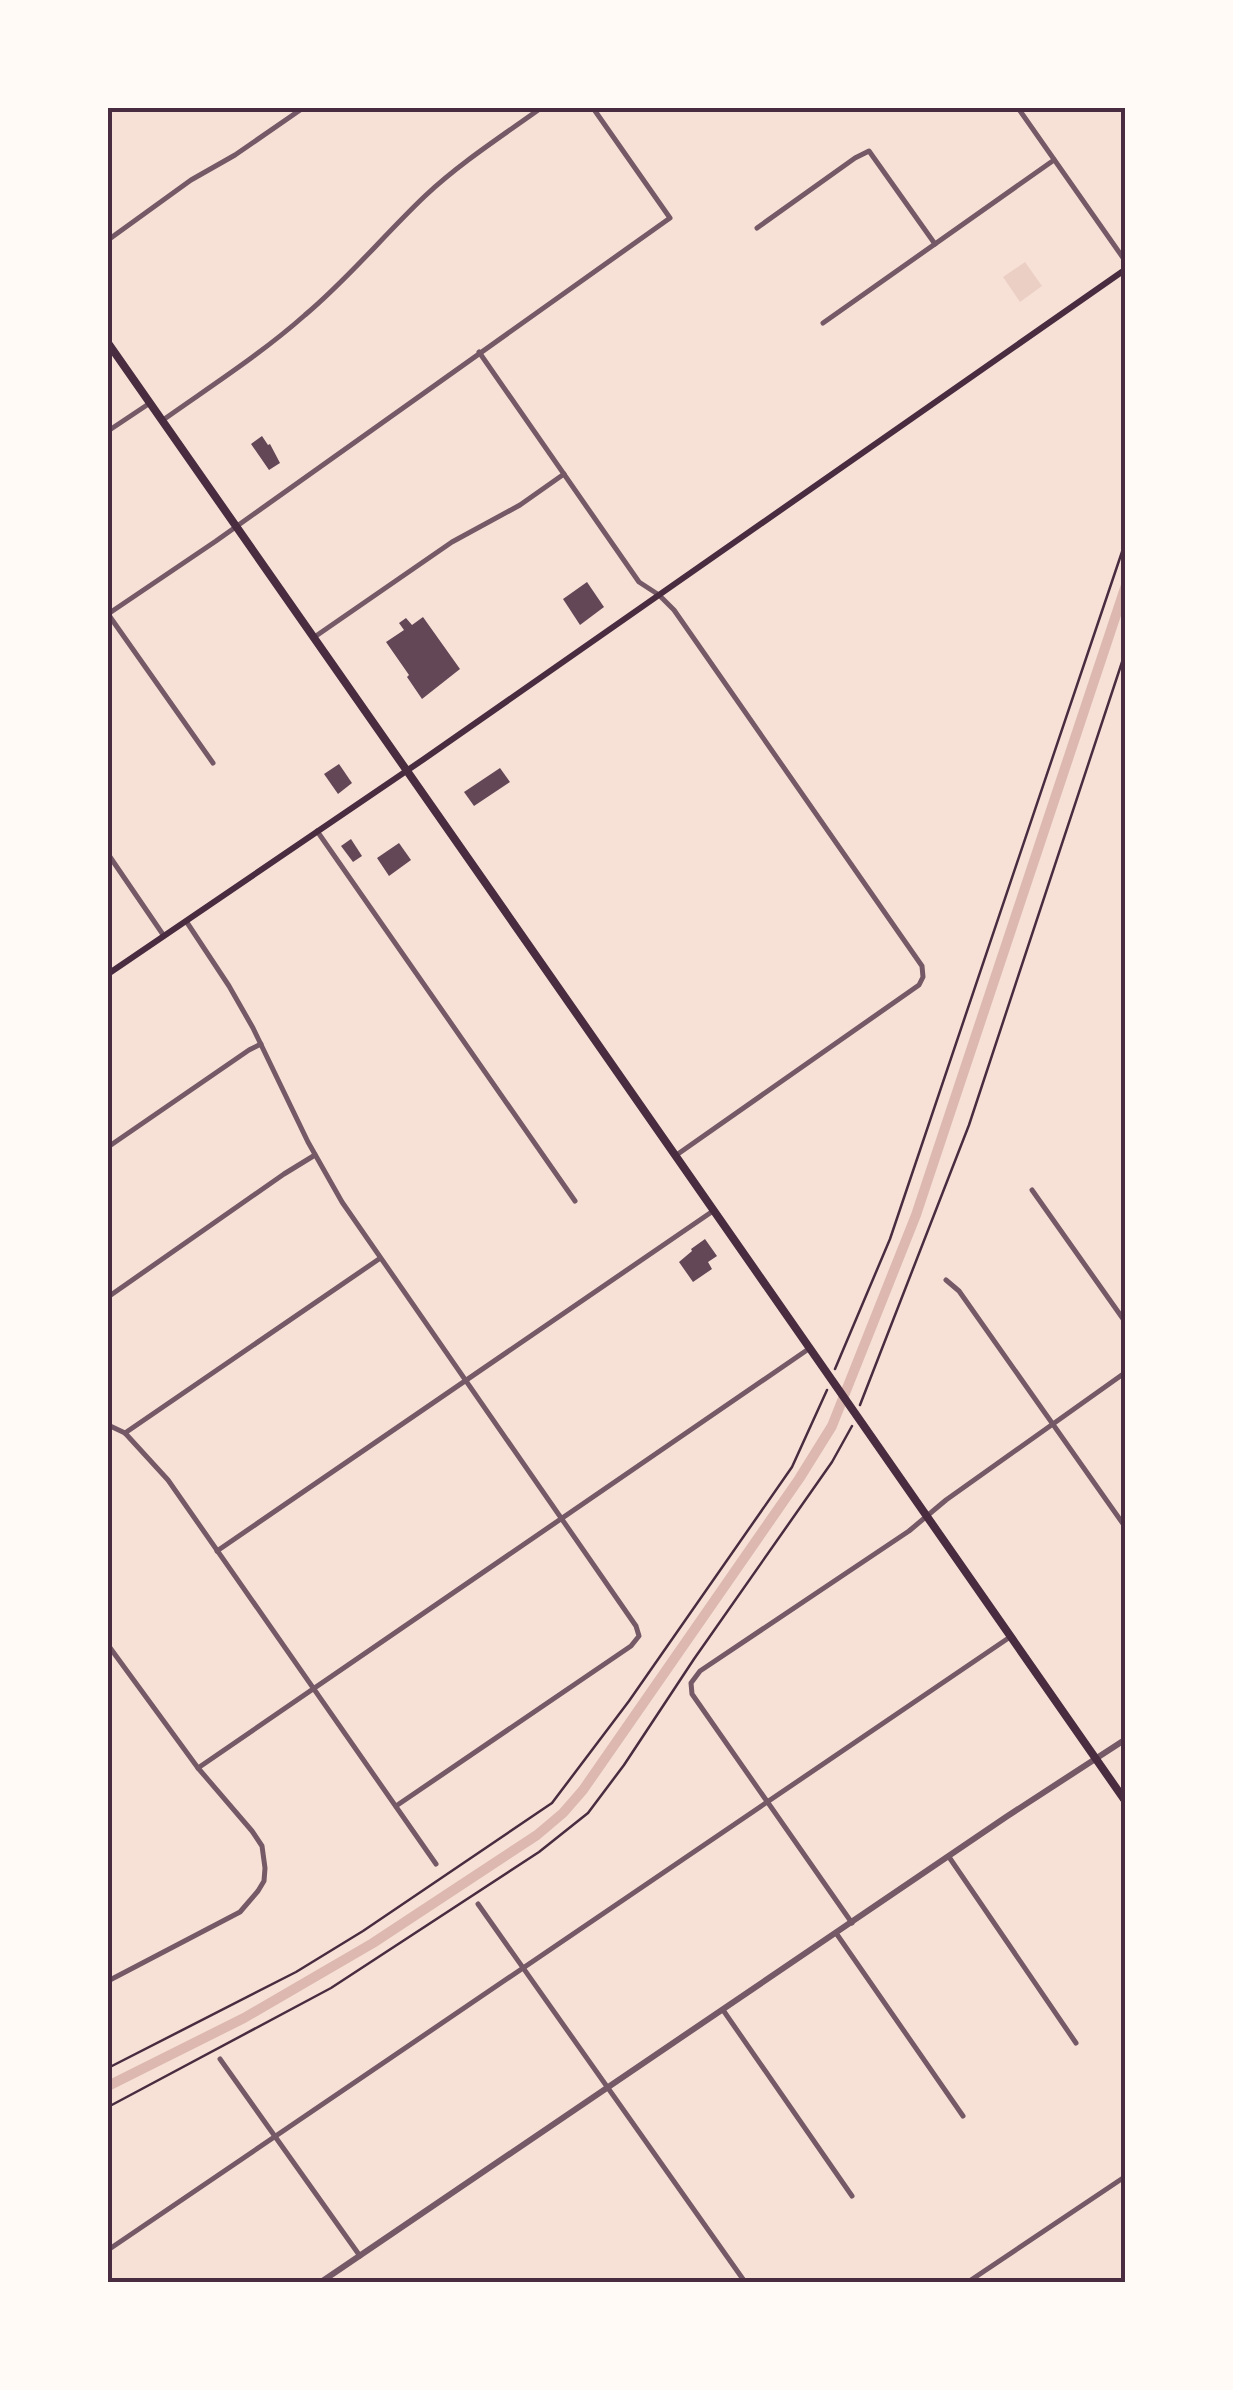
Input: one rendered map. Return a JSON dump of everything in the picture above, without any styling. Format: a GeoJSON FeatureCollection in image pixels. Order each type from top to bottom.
{"type":"FeatureCollection","features":[{"type":"Feature","properties":{"kind":"main road"},"geometry":{"type":"LineString","coordinates":[[108,974],[406,772],[1126,270]]}},
{"type":"Feature","properties":{"kind":"main road"},"geometry":{"type":"LineString","coordinates":[[108,343],[1126,1802]]}},
{"type":"Feature","properties":{"kind":"street"},"geometry":{"type":"LineString","coordinates":[[108,240],[302,108]]}},
{"type":"Feature","properties":{"kind":"street"},"geometry":{"type":"LineString","coordinates":[[162,420],[306,315],[427,194],[541,108]]}},
{"type":"Feature","properties":{"kind":"street"},"geometry":{"type":"LineString","coordinates":[[214,763],[108,614],[670,218],[593,108]]}},
{"type":"Feature","properties":{"kind":"street"},"geometry":{"type":"LineString","coordinates":[[1018,108],[1126,262]]}},
{"type":"Feature","properties":{"kind":"street"},"geometry":{"type":"LineString","coordinates":[[757,228],[869,151],[934,244]]}},
{"type":"Feature","properties":{"kind":"street"},"geometry":{"type":"LineString","coordinates":[[823,322],[1054,160]]}},
{"type":"Feature","properties":{"kind":"street"},"geometry":{"type":"LineString","coordinates":[[479,352],[639,582],[674,610],[922,966],[923,977],[918,984],[675,1156]]}},
{"type":"Feature","properties":{"kind":"street"},"geometry":{"type":"LineString","coordinates":[[108,431],[150,403]]}},
{"type":"Feature","properties":{"kind":"street"},"geometry":{"type":"LineString","coordinates":[[313,638],[438,551],[564,474]]}},
{"type":"Feature","properties":{"kind":"street"},"geometry":{"type":"LineString","coordinates":[[317,831],[576,1201]]}},
{"type":"Feature","properties":{"kind":"street"},"geometry":{"type":"LineString","coordinates":[[108,854],[164,936]]}},
{"type":"Feature","properties":{"kind":"street"},"geometry":{"type":"LineString","coordinates":[[186,920],[229,986],[342,1202],[636,1626],[639,1636],[631,1646],[396,1806]]}},
{"type":"Feature","properties":{"kind":"street"},"geometry":{"type":"LineString","coordinates":[[108,1147],[261,1044]]}},
{"type":"Feature","properties":{"kind":"street"},"geometry":{"type":"LineString","coordinates":[[108,1297],[315,1155]]}},
{"type":"Feature","properties":{"kind":"street"},"geometry":{"type":"LineString","coordinates":[[1032,1190],[1126,1323]]}},
{"type":"Feature","properties":{"kind":"street"},"geometry":{"type":"LineString","coordinates":[[217,1551],[713,1210]]}},
{"type":"Feature","properties":{"kind":"street"},"geometry":{"type":"LineString","coordinates":[[126,1432],[380,1258]]}},
{"type":"Feature","properties":{"kind":"street"},"geometry":{"type":"LineString","coordinates":[[946,1280],[959,1291],[1126,1528]]}},
{"type":"Feature","properties":{"kind":"street"},"geometry":{"type":"LineString","coordinates":[[198,1768],[811,1348]]}},
{"type":"Feature","properties":{"kind":"street"},"geometry":{"type":"LineString","coordinates":[[852,1923],[692,1694],[691,1683],[700,1671],[908,1531],[1126,1372]]}},
{"type":"Feature","properties":{"kind":"street"},"geometry":{"type":"LineString","coordinates":[[108,1425],[126,1432],[168,1480],[436,1864]]}},
{"type":"Feature","properties":{"kind":"street"},"geometry":{"type":"LineString","coordinates":[[108,2250],[1010,1637]]}},
{"type":"Feature","properties":{"kind":"street"},"geometry":{"type":"LineString","coordinates":[[108,1645],[198,1768],[262,1846],[265,1868],[258,1892],[227,1920],[108,1981]]}},
{"type":"Feature","properties":{"kind":"street"},"geometry":{"type":"LineString","coordinates":[[321,2282],[1126,1739]]}},
{"type":"Feature","properties":{"kind":"street"},"geometry":{"type":"LineString","coordinates":[[948,1858],[1076,2043]]}},
{"type":"Feature","properties":{"kind":"street"},"geometry":{"type":"LineString","coordinates":[[478,1904],[745,2282]]}},
{"type":"Feature","properties":{"kind":"street"},"geometry":{"type":"LineString","coordinates":[[836,1934],[962,2116]]}},
{"type":"Feature","properties":{"kind":"street"},"geometry":{"type":"LineString","coordinates":[[723,2010],[852,2196]]}},
{"type":"Feature","properties":{"kind":"street"},"geometry":{"type":"LineString","coordinates":[[220,2059],[360,2256]]}},
{"type":"Feature","properties":{"kind":"street"},"geometry":{"type":"LineString","coordinates":[[968,2282],[1126,2176]]}},
{"type":"Feature","properties":{"kind":"path"},"geometry":{"type":"LineString","coordinates":[[838,1362],[890,1239],[1126,540]]}},
{"type":"Feature","properties":{"kind":"path"},"geometry":{"type":"LineString","coordinates":[[863,1398],[968,1125],[1126,650]]}},
{"type":"Feature","properties":{"kind":"path"},"geometry":{"type":"LineString","coordinates":[[108,2068],[296,1972],[364,1931],[552,1803],[792,1467],[824,1397]]}},
{"type":"Feature","properties":{"kind":"path"},"geometry":{"type":"LineString","coordinates":[[108,2107],[331,1988],[539,1852],[588,1812],[850,1434]]}},
{"type":"Feature","properties":{"kind":"shaded area"},"geometry":{"type":"Polygon","coordinates":[[[1025,262],[1042,286],[1020,302],[1003,277],[1025,262]]]}},
{"type":"Feature","properties":{"kind":"building"},"geometry":{"type":"Polygon","coordinates":[[[262,436],[280,463],[269,470],[251,444],[262,436]]]}},
{"type":"Feature","properties":{"kind":"building"},"geometry":{"type":"Polygon","coordinates":[[[587,582],[604,607],[580,625],[563,599],[587,582]]]}},
{"type":"Feature","properties":{"kind":"building"},"geometry":{"type":"Polygon","coordinates":[[[423,617],[460,669],[422,699],[386,642],[404,630],[399,623],[406,618],[412,625],[423,617]]]}},
{"type":"Feature","properties":{"kind":"building"},"geometry":{"type":"Polygon","coordinates":[[[339,764],[352,783],[338,794],[324,774],[339,764]]]}},
{"type":"Feature","properties":{"kind":"building"},"geometry":{"type":"Polygon","coordinates":[[[500,768],[510,782],[474,806],[464,792],[500,768]]]}},
{"type":"Feature","properties":{"kind":"building"},"geometry":{"type":"Polygon","coordinates":[[[351,839],[362,856],[353,862],[341,846],[351,839]]]}},
{"type":"Feature","properties":{"kind":"building"},"geometry":{"type":"Polygon","coordinates":[[[399,843],[411,860],[389,876],[377,858],[399,843]]]}},
{"type":"Feature","properties":{"kind":"building"},"geometry":{"type":"Polygon","coordinates":[[[705,1239],[717,1256],[708,1262],[712,1269],[693,1282],[679,1262],[705,1239]]]}},
{"type":"Feature","properties":{"kind":"waterway"},"geometry":{"type":"LineString","coordinates":[[108,2086],[244,2018],[373,1943],[537,1835],[563,1813],[583,1790],[799,1479],[832,1426],[916,1215],[1126,585]]}}]}
